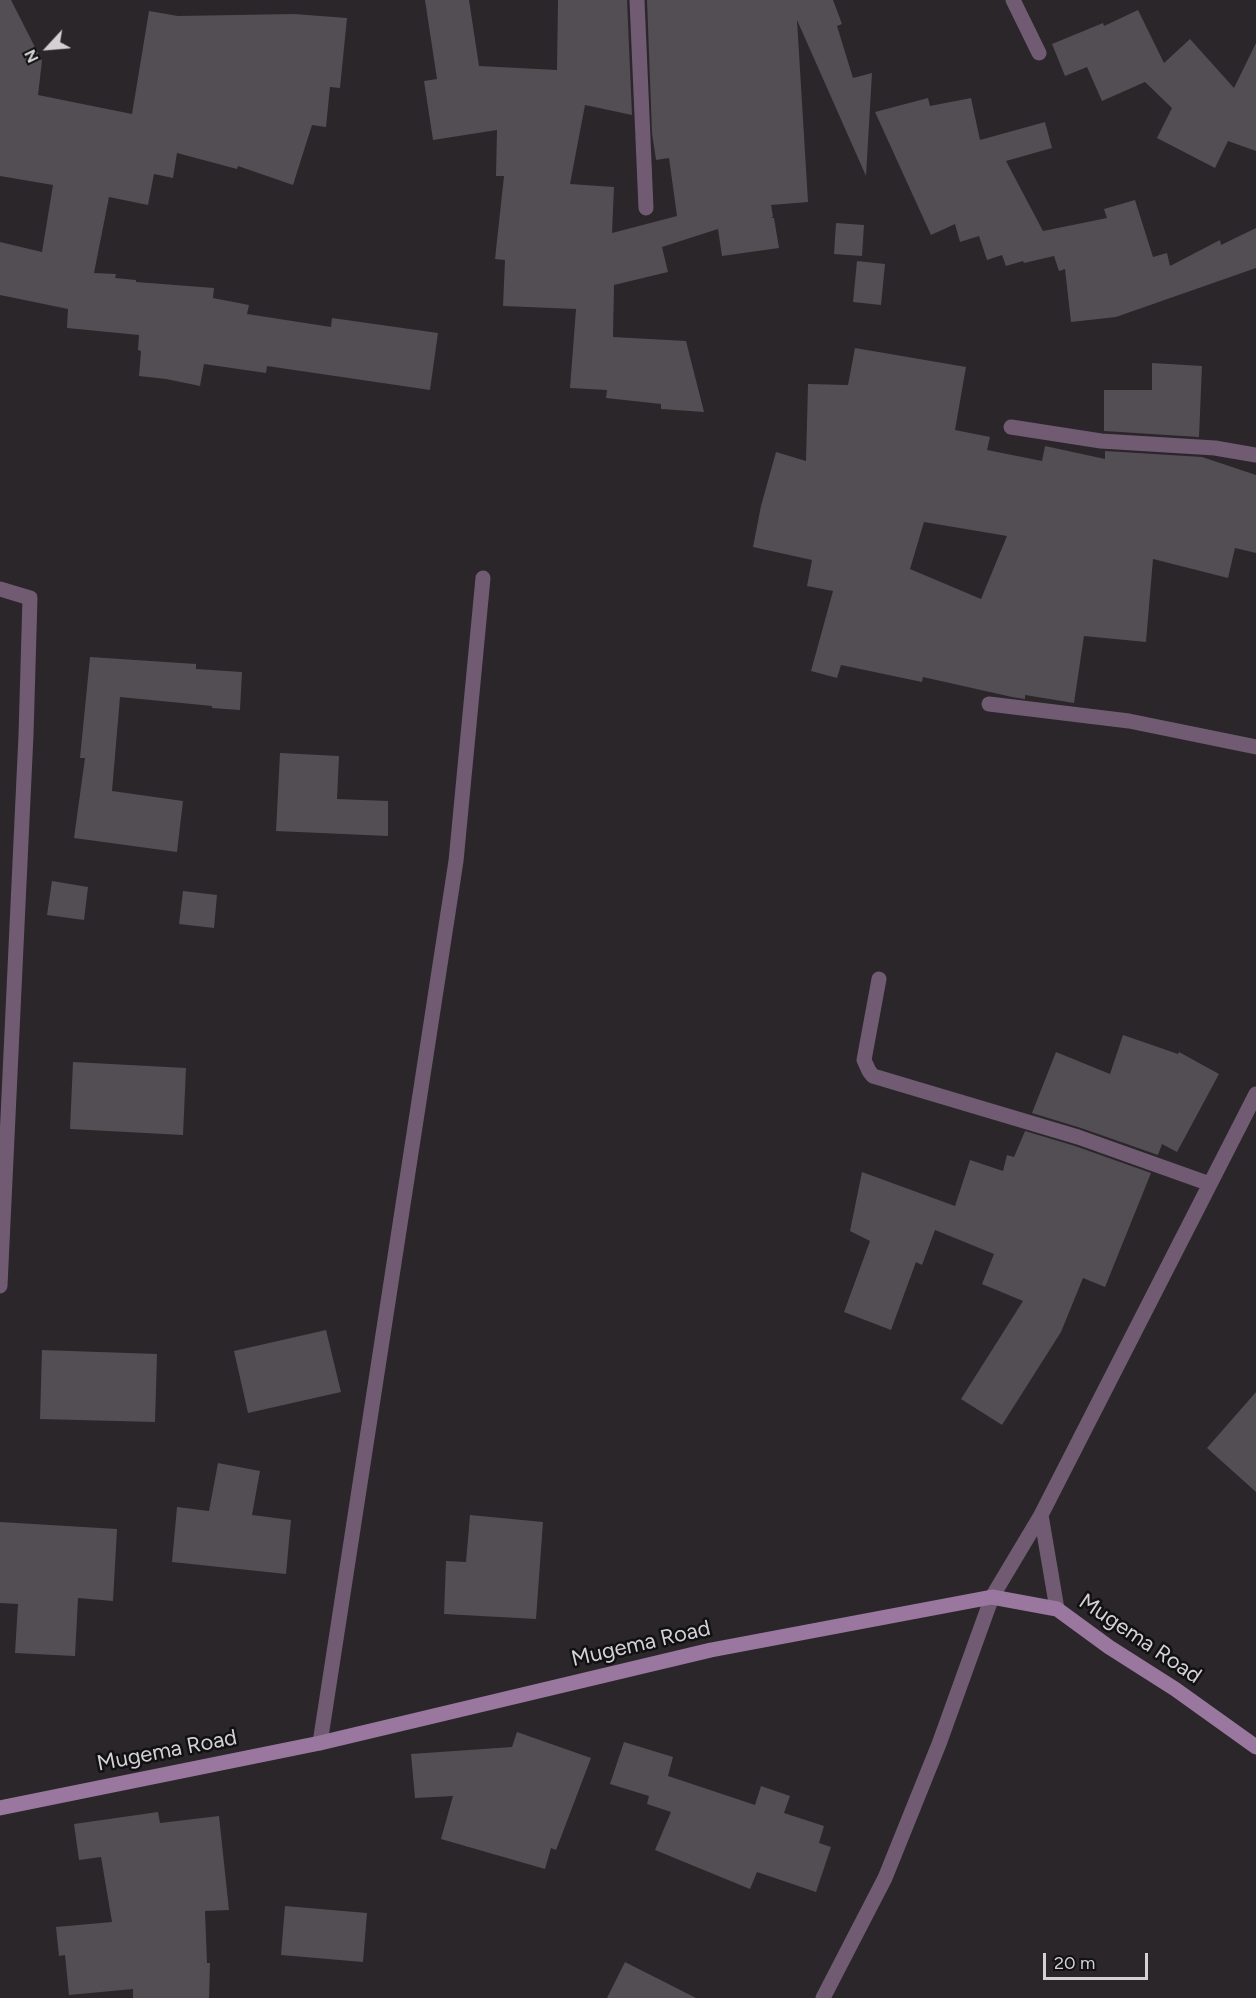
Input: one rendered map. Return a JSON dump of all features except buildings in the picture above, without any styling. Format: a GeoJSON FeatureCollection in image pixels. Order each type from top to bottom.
{"type":"FeatureCollection","features":[{"type":"Feature","properties":{"kind":"street"},"geometry":{"type":"LineString","coordinates":[[637,0],[646,208]]}},
{"type":"Feature","properties":{"kind":"street"},"geometry":{"type":"LineString","coordinates":[[1013,0],[1039,53]]}},
{"type":"Feature","properties":{"kind":"street"},"geometry":{"type":"LineString","coordinates":[[1011,427],[1101,441],[1215,448],[1256,455]]}},
{"type":"Feature","properties":{"kind":"street"},"geometry":{"type":"LineString","coordinates":[[320,1743],[456,861],[483,578]]}},
{"type":"Feature","properties":{"kind":"street"},"geometry":{"type":"LineString","coordinates":[[0,590],[30,598],[26,735],[3,1146],[0,1286]]}},
{"type":"Feature","properties":{"kind":"street"},"geometry":{"type":"LineString","coordinates":[[989,704],[1129,721],[1256,747]]}},
{"type":"Feature","properties":{"kind":"street"},"geometry":{"type":"LineString","coordinates":[[879,979],[864,1060],[868,1071],[873,1076],[1078,1137],[1210,1184]]}},
{"type":"Feature","properties":{"kind":"street"},"geometry":{"type":"LineString","coordinates":[[823,1998],[885,1878],[939,1744],[992,1597],[1041,1515],[1256,1095]]}},
{"type":"Feature","properties":{"kind":"street"},"geometry":{"type":"LineString","coordinates":[[1041,1515],[1057,1610]]}},
{"type":"Feature","properties":{"kind":"street","name":"Mugema Road"},"geometry":{"type":"LineString","coordinates":[[0,1808],[320,1743],[711,1650],[992,1597],[1057,1610],[1109,1647],[1175,1689],[1256,1748]]}}]}
